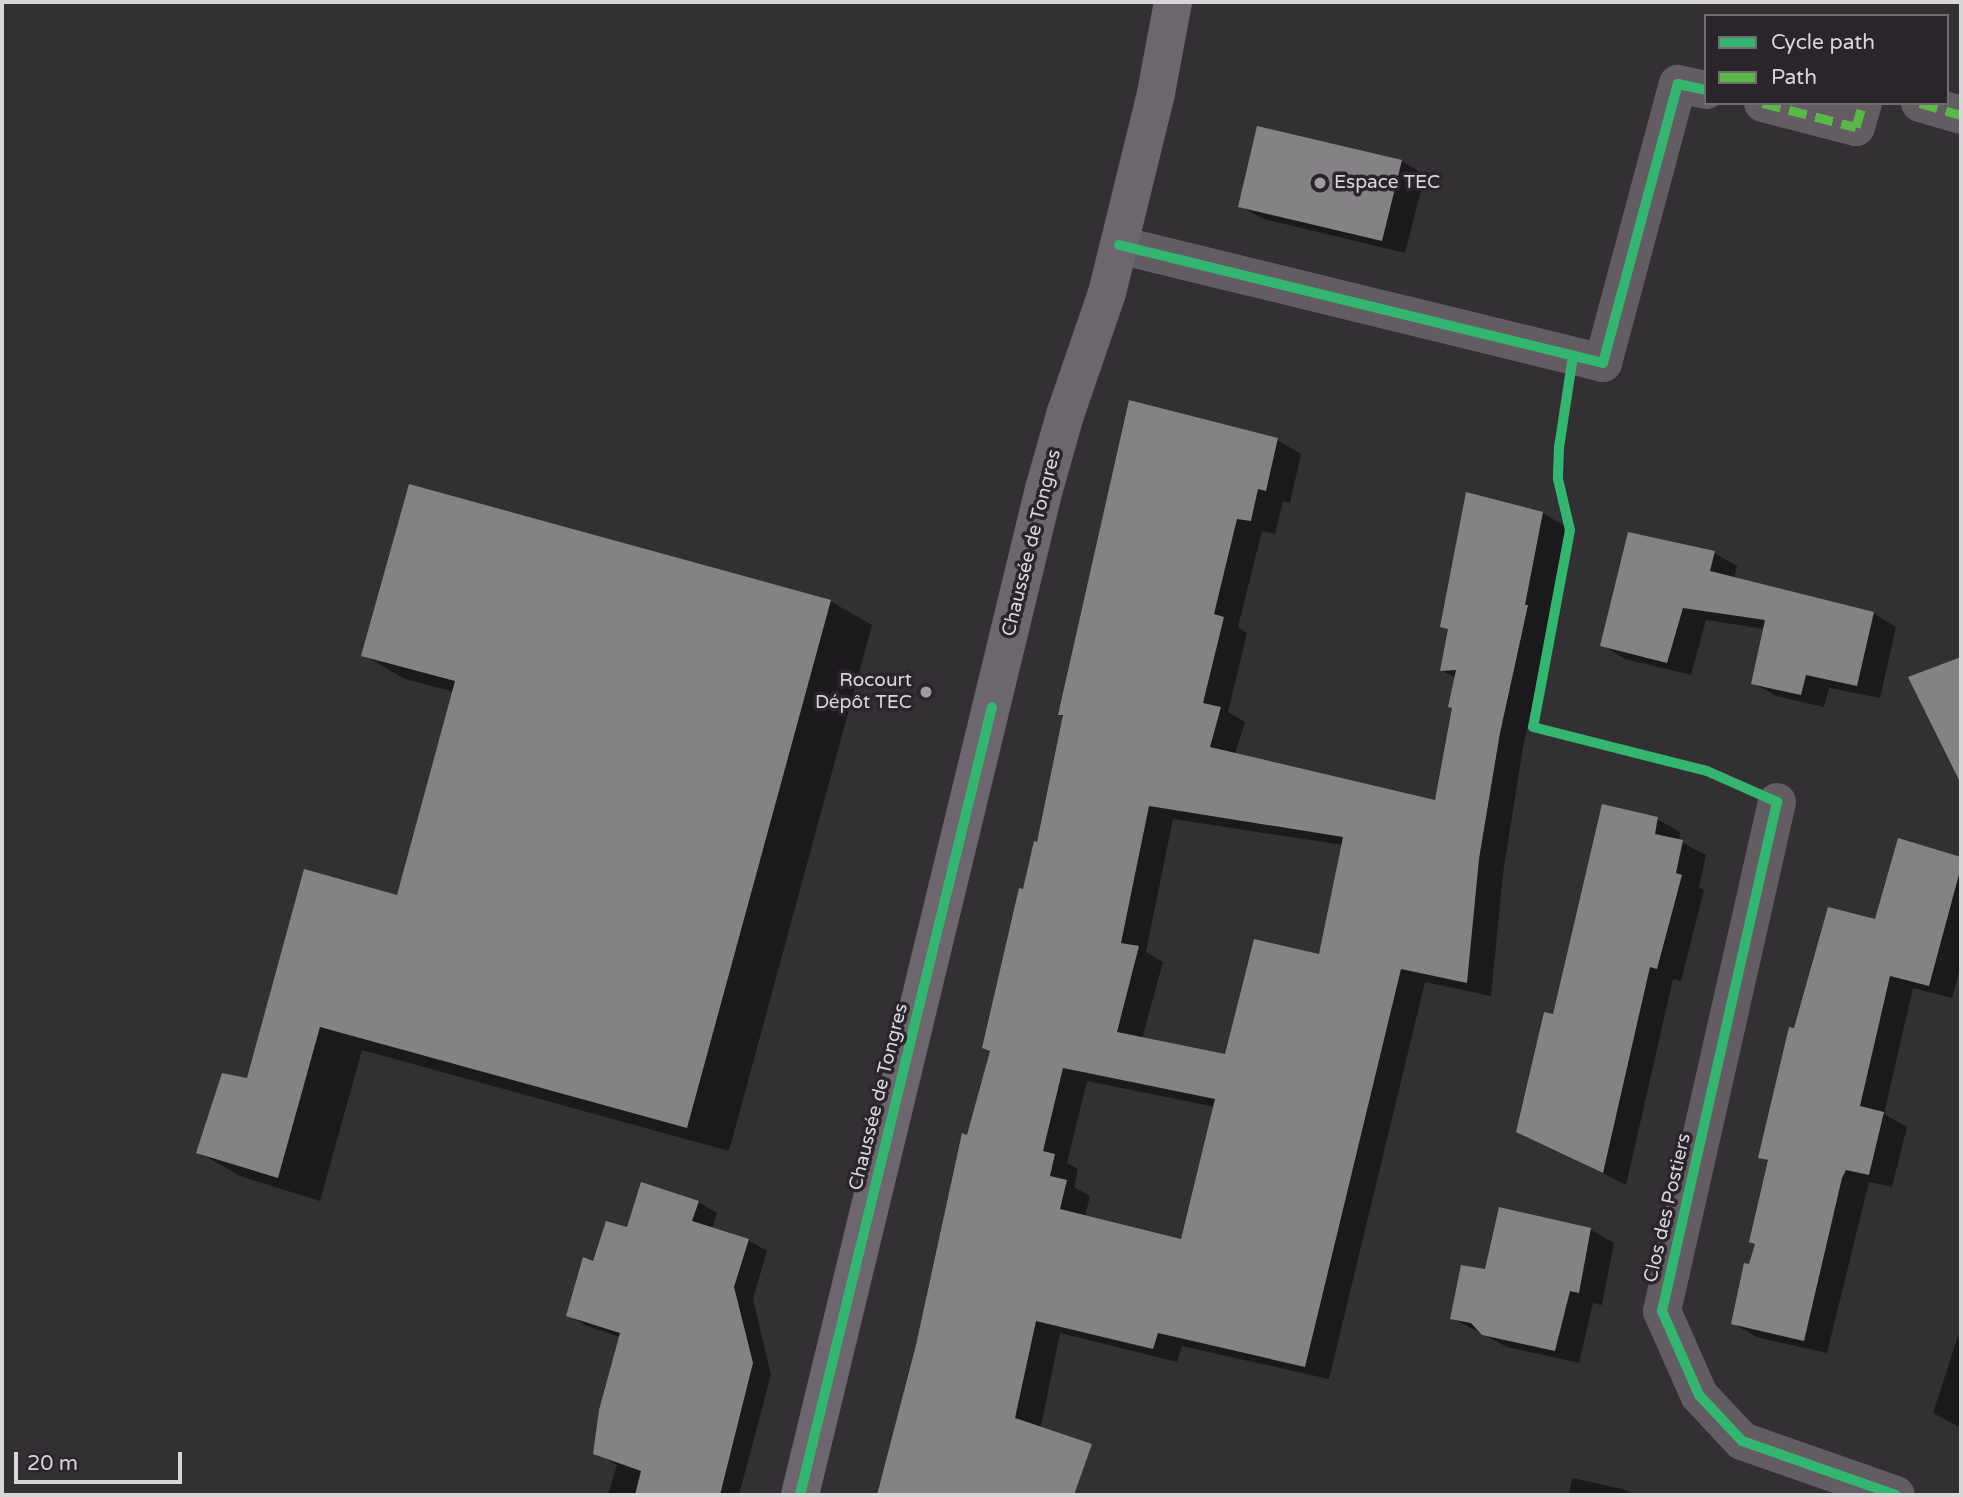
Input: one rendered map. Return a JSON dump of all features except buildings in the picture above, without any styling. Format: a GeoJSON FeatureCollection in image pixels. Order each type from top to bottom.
{"type":"FeatureCollection","features":[{"type":"Feature","properties":{"kind":"main road","name":"Chaussée de Tongres"},"geometry":{"type":"LineString","coordinates":[[800,1495],[1044,489],[1066,412],[1107,293],[1166,47],[1173,2]]}},
{"type":"Feature","properties":{"kind":"street"},"geometry":{"type":"LineString","coordinates":[[1119,245],[1603,363],[1678,84],[1704,90]]}},
{"type":"Feature","properties":{"kind":"street"},"geometry":{"type":"LineString","coordinates":[[1771,105],[1856,127],[1862,105]]}},
{"type":"Feature","properties":{"kind":"street"},"geometry":{"type":"LineString","coordinates":[[1927,105],[1961,115]]}},
{"type":"Feature","properties":{"kind":"street","name":"Clos des Postiers"},"geometry":{"type":"LineString","coordinates":[[1777,802],[1662,1311],[1699,1395],[1742,1441],[1896,1495]]}},
{"type":"Feature","properties":{"kind":"marked path"},"geometry":{"type":"LineString","coordinates":[[1771,105],[1856,127],[1862,105]]}},
{"type":"Feature","properties":{"kind":"marked path"},"geometry":{"type":"LineString","coordinates":[[1927,105],[1961,115]]}},
{"type":"Feature","properties":{"kind":"cycle path"},"geometry":{"type":"LineString","coordinates":[[1119,245],[1603,363],[1678,84],[1704,90]]}},
{"type":"Feature","properties":{"kind":"cycle path"},"geometry":{"type":"LineString","coordinates":[[1573,356],[1559,447],[1558,479],[1570,530],[1533,727],[1707,771],[1777,802],[1662,1311],[1699,1395],[1742,1441],[1896,1495]]}},
{"type":"Feature","properties":{"kind":"cycle path"},"geometry":{"type":"LineString","coordinates":[[800,1495],[992,707]]}},
{"type":"Feature","properties":{"kind":"place","name":"Espace TEC"},"geometry":{"type":"Point","coordinates":[1320,183]}},
{"type":"Feature","properties":{"kind":"place","name":"Rocourt Dépôt TEC"},"geometry":{"type":"Point","coordinates":[926,692]}}]}
